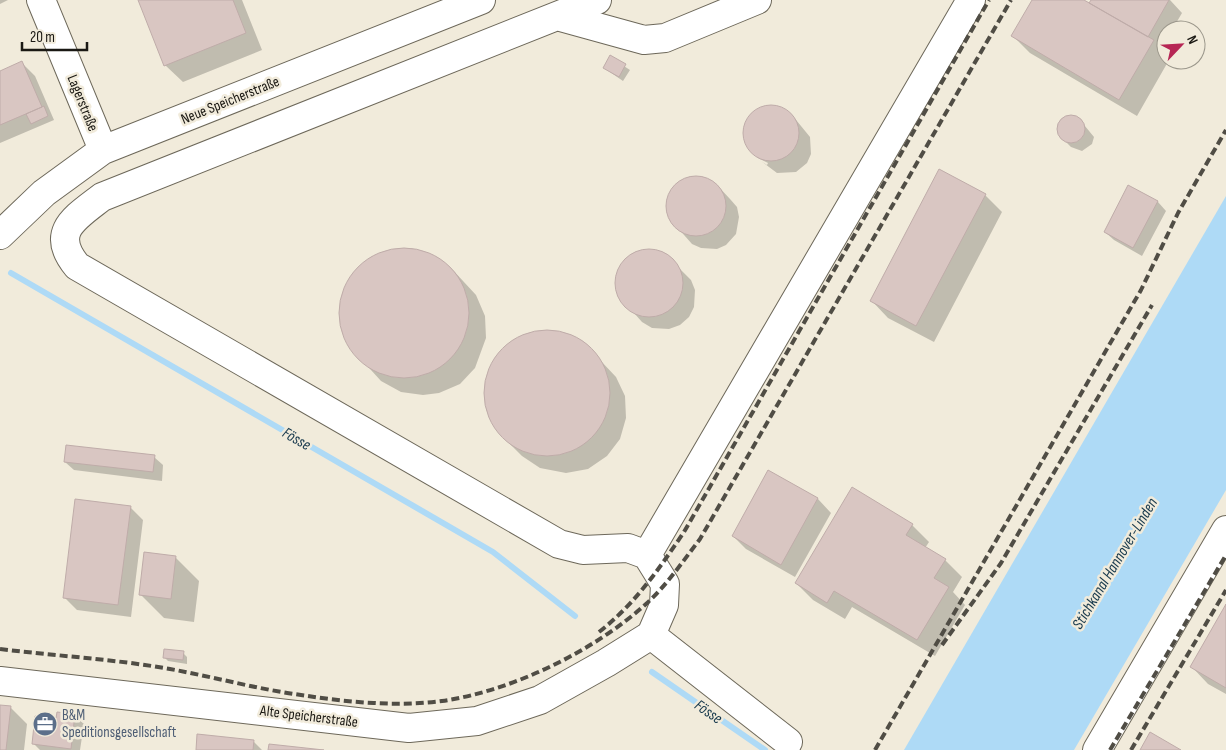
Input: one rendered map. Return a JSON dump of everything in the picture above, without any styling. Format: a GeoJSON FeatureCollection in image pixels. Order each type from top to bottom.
{"type":"FeatureCollection","features":[{"type":"Feature","properties":{"kind":"street","name":"Lagerstraße"},"geometry":{"type":"LineString","coordinates":[[41,0],[103,150]]}},
{"type":"Feature","properties":{"kind":"street","name":"Neue Speicherstraße"},"geometry":{"type":"LineString","coordinates":[[0,235],[44,194],[103,150],[481,0]]}},
{"type":"Feature","properties":{"kind":"street"},"geometry":{"type":"LineString","coordinates":[[597,0],[102,197],[72,220],[65,239],[67,253],[78,266],[559,544],[583,550],[628,548],[647,555],[665,584],[664,605],[651,635],[788,742]]}},
{"type":"Feature","properties":{"kind":"street"},"geometry":{"type":"LineString","coordinates":[[556,16],[644,40],[665,38],[757,0]]}},
{"type":"Feature","properties":{"kind":"street"},"geometry":{"type":"LineString","coordinates":[[647,555],[971,0]]}},
{"type":"Feature","properties":{"kind":"street"},"geometry":{"type":"LineString","coordinates":[[1096,750],[1226,530]]}},
{"type":"Feature","properties":{"kind":"street","name":"Alte Speicherstraße"},"geometry":{"type":"LineString","coordinates":[[0,681],[409,728],[477,721],[540,700],[651,635]]}},
{"type":"Feature","properties":{"kind":"water","name":"Stichkanal Hannover-Linden"},"geometry":{"type":"Polygon","coordinates":[[[1226,196],[1226,490],[1074,750],[904,750],[1226,196]]]}},
{"type":"Feature","properties":{"kind":"building"},"geometry":{"type":"Polygon","coordinates":[[[138,0],[233,0],[246,33],[164,66],[138,0]]]}},
{"type":"Feature","properties":{"kind":"building"},"geometry":{"type":"Polygon","coordinates":[[[1032,0],[1084,0],[1154,40],[1119,100],[1011,36],[1032,0]]]}},
{"type":"Feature","properties":{"kind":"building"},"geometry":{"type":"Polygon","coordinates":[[[1091,0],[1169,0],[1148,37],[1089,3],[1091,0]]]}},
{"type":"Feature","properties":{"kind":"building"},"geometry":{"type":"Polygon","coordinates":[[[610,55],[626,64],[619,77],[603,68],[610,55]]]}},
{"type":"Feature","properties":{"kind":"building"},"geometry":{"type":"Polygon","coordinates":[[[22,61],[42,107],[0,125],[0,71],[22,61]]]}},
{"type":"Feature","properties":{"kind":"building"},"geometry":{"type":"Polygon","coordinates":[[[765,105],[777,105],[791,113],[799,127],[797,144],[791,153],[777,161],[765,161],[755,156],[748,149],[743,139],[743,127],[748,117],[755,110],[765,105]]]}},
{"type":"Feature","properties":{"kind":"building"},"geometry":{"type":"Polygon","coordinates":[[[44,106],[48,116],[31,124],[26,114],[44,106]]]}},
{"type":"Feature","properties":{"kind":"building"},"geometry":{"type":"Polygon","coordinates":[[[1071,115],[1081,119],[1085,129],[1081,139],[1071,143],[1061,139],[1057,129],[1061,119],[1071,115]]]}},
{"type":"Feature","properties":{"kind":"building"},"geometry":{"type":"Polygon","coordinates":[[[939,169],[986,194],[916,326],[870,301],[939,169]]]}},
{"type":"Feature","properties":{"kind":"building"},"geometry":{"type":"Polygon","coordinates":[[[690,176],[702,176],[713,181],[721,189],[726,200],[724,218],[713,231],[702,236],[690,236],[679,231],[671,223],[666,212],[666,200],[671,189],[679,181],[690,176]]]}},
{"type":"Feature","properties":{"kind":"building"},"geometry":{"type":"Polygon","coordinates":[[[1128,185],[1158,201],[1133,248],[1104,232],[1128,185]]]}},
{"type":"Feature","properties":{"kind":"building"},"geometry":{"type":"Polygon","coordinates":[[[404,248],[417,249],[429,253],[450,267],[464,288],[468,300],[468,326],[464,338],[450,359],[429,373],[417,377],[404,378],[391,377],[379,373],[358,359],[344,338],[340,326],[339,313],[340,300],[344,288],[358,267],[379,253],[391,249],[404,248]]]}},
{"type":"Feature","properties":{"kind":"building"},"geometry":{"type":"Polygon","coordinates":[[[649,249],[662,252],[673,259],[680,270],[683,283],[680,296],[673,307],[662,314],[649,317],[636,314],[625,307],[618,296],[615,283],[618,270],[625,259],[636,252],[649,249]]]}},
{"type":"Feature","properties":{"kind":"building"},"geometry":{"type":"Polygon","coordinates":[[[547,330],[571,335],[591,349],[605,369],[610,393],[605,417],[591,437],[571,451],[547,456],[523,451],[503,437],[489,417],[484,393],[489,369],[503,349],[523,335],[547,330]]]}},
{"type":"Feature","properties":{"kind":"building"},"geometry":{"type":"Polygon","coordinates":[[[66,445],[155,455],[153,472],[64,462],[66,445]]]}},
{"type":"Feature","properties":{"kind":"building"},"geometry":{"type":"Polygon","coordinates":[[[768,470],[818,498],[781,565],[732,536],[768,470]]]}},
{"type":"Feature","properties":{"kind":"building"},"geometry":{"type":"Polygon","coordinates":[[[852,487],[913,524],[906,535],[946,559],[934,578],[949,587],[917,640],[834,591],[827,603],[795,583],[852,487]]]}},
{"type":"Feature","properties":{"kind":"building"},"geometry":{"type":"Polygon","coordinates":[[[75,499],[131,506],[118,605],[63,598],[75,499]]]}},
{"type":"Feature","properties":{"kind":"building"},"geometry":{"type":"Polygon","coordinates":[[[144,552],[176,556],[171,599],[139,595],[144,552]]]}},
{"type":"Feature","properties":{"kind":"building"},"geometry":{"type":"Polygon","coordinates":[[[1226,604],[1226,688],[1190,667],[1226,604]]]}},
{"type":"Feature","properties":{"kind":"building"},"geometry":{"type":"Polygon","coordinates":[[[164,649],[184,651],[183,660],[163,658],[164,649]]]}},
{"type":"Feature","properties":{"kind":"building"},"geometry":{"type":"Polygon","coordinates":[[[0,705],[11,706],[6,750],[0,750],[0,705]]]}},
{"type":"Feature","properties":{"kind":"building"},"geometry":{"type":"Polygon","coordinates":[[[57,712],[75,714],[71,749],[32,744],[35,716],[56,718],[57,712]]]}},
{"type":"Feature","properties":{"kind":"building"},"geometry":{"type":"Polygon","coordinates":[[[1150,732],[1181,750],[1140,750],[1150,732]]]}},
{"type":"Feature","properties":{"kind":"building"},"geometry":{"type":"Polygon","coordinates":[[[197,734],[254,740],[253,750],[196,750],[197,734]]]}},
{"type":"Feature","properties":{"kind":"building"},"geometry":{"type":"Polygon","coordinates":[[[269,744],[324,750],[268,750],[269,744]]]}},
{"type":"Feature","properties":{"kind":"waterway","name":"Fösse"},"geometry":{"type":"LineString","coordinates":[[11,273],[493,552],[575,616]]}},
{"type":"Feature","properties":{"kind":"waterway","name":"Fösse"},"geometry":{"type":"LineString","coordinates":[[652,672],[765,750]]}},
{"type":"Feature","properties":{"kind":"railway"},"geometry":{"type":"LineString","coordinates":[[599,632],[635,598],[656,573],[684,532],[989,0]]}},
{"type":"Feature","properties":{"kind":"railway"},"geometry":{"type":"LineString","coordinates":[[0,649],[149,666],[318,698],[353,702],[407,704],[442,701],[496,688],[551,666],[602,638],[654,597],[700,539],[1011,0]]}},
{"type":"Feature","properties":{"kind":"railway"},"geometry":{"type":"LineString","coordinates":[[875,750],[1141,290],[1178,213],[1226,130]]}},
{"type":"Feature","properties":{"kind":"railway"},"geometry":{"type":"LineString","coordinates":[[942,645],[1001,563],[1152,305]]}},
{"type":"Feature","properties":{"kind":"railway"},"geometry":{"type":"LineString","coordinates":[[1110,750],[1226,555]]}},
{"type":"Feature","properties":{"kind":"railway"},"geometry":{"type":"LineString","coordinates":[[1131,750],[1226,590]]}},
{"type":"Feature","properties":{"kind":"place","name":"B&M Speditionsgesellschaft"},"geometry":{"type":"Point","coordinates":[45,724]}}]}
